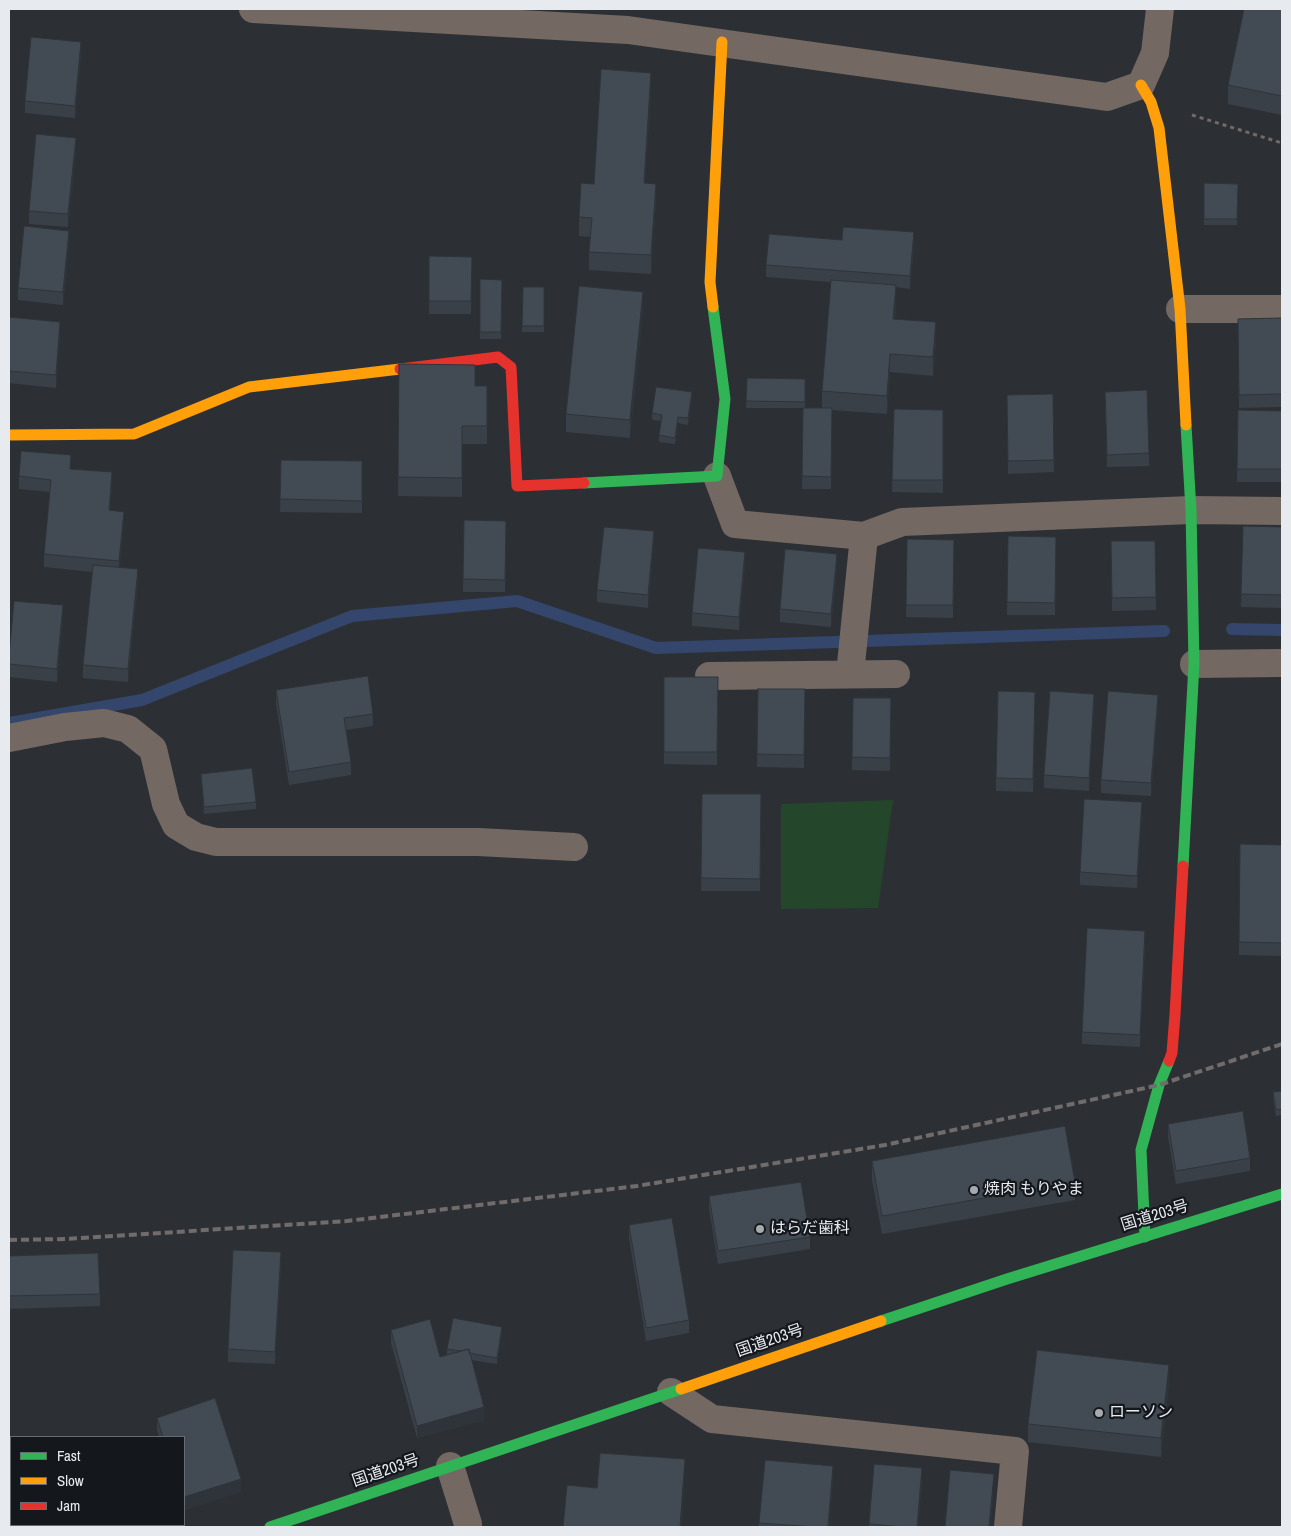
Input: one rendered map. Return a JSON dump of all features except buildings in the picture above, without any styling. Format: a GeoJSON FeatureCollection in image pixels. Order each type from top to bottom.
{"type":"FeatureCollection","features":[{"type":"Feature","properties":{"kind":"main road"},"geometry":{"type":"LineString","coordinates":[[9,435],[134,434],[250,387],[498,357],[511,367],[517,486],[717,476],[725,399],[710,282],[722,42]]}},
{"type":"Feature","properties":{"kind":"main road"},"geometry":{"type":"LineString","coordinates":[[1145,1237],[1141,1150],[1159,1085],[1172,1052],[1194,664],[1191,510],[1180,309],[1159,128],[1146,94]]}},
{"type":"Feature","properties":{"kind":"main road","name":"国道203号"},"geometry":{"type":"LineString","coordinates":[[270,1527],[1007,1279],[1282,1194]]}},
{"type":"Feature","properties":{"kind":"street"},"geometry":{"type":"LineString","coordinates":[[254,9],[630,19],[722,42],[1107,97],[1146,94],[1155,53],[1160,9]]}},
{"type":"Feature","properties":{"kind":"street"},"geometry":{"type":"LineString","coordinates":[[1180,309],[1282,310]]}},
{"type":"Feature","properties":{"kind":"street"},"geometry":{"type":"LineString","coordinates":[[717,476],[735,524],[864,536],[902,522],[1191,510],[1282,511]]}},
{"type":"Feature","properties":{"kind":"street"},"geometry":{"type":"LineString","coordinates":[[850,674],[864,536]]}},
{"type":"Feature","properties":{"kind":"street"},"geometry":{"type":"LineString","coordinates":[[1194,664],[1282,663]]}},
{"type":"Feature","properties":{"kind":"street"},"geometry":{"type":"LineString","coordinates":[[709,676],[896,674]]}},
{"type":"Feature","properties":{"kind":"street"},"geometry":{"type":"LineString","coordinates":[[9,738],[65,727],[104,723],[128,729],[153,749],[166,804],[176,825],[196,837],[216,842],[478,842],[574,847]]}},
{"type":"Feature","properties":{"kind":"street"},"geometry":{"type":"LineString","coordinates":[[671,1392],[712,1418],[1015,1451],[1008,1527]]}},
{"type":"Feature","properties":{"kind":"street"},"geometry":{"type":"LineString","coordinates":[[450,1466],[468,1527]]}},
{"type":"Feature","properties":{"kind":"path"},"geometry":{"type":"LineString","coordinates":[[1146,94],[1282,143]]}},
{"type":"Feature","properties":{"kind":"green space"},"geometry":{"type":"Polygon","coordinates":[[[893,800],[878,908],[781,909],[781,804],[893,800]]]}},
{"type":"Feature","properties":{"kind":"waterway"},"geometry":{"type":"LineString","coordinates":[[9,723],[142,700],[352,616],[517,601],[656,648],[1164,631]]}},
{"type":"Feature","properties":{"kind":"waterway"},"geometry":{"type":"LineString","coordinates":[[1232,629],[1282,630]]}},
{"type":"Feature","properties":{"kind":"railway"},"geometry":{"type":"LineString","coordinates":[[9,1240],[66,1239],[347,1221],[637,1186],[885,1145],[1159,1085],[1282,1044]]}},
{"type":"Feature","properties":{"kind":"traffic: fast"},"geometry":{"type":"LineString","coordinates":[[584,483],[717,476],[725,399],[713,307]]}},
{"type":"Feature","properties":{"kind":"traffic: fast"},"geometry":{"type":"LineString","coordinates":[[1183,866],[1194,664],[1191,510],[1186,425]]}},
{"type":"Feature","properties":{"kind":"traffic: fast"},"geometry":{"type":"LineString","coordinates":[[1145,1237],[1141,1150],[1159,1085],[1169,1061]]}},
{"type":"Feature","properties":{"kind":"traffic: fast"},"geometry":{"type":"LineString","coordinates":[[881,1321],[1007,1279],[1282,1194]]}},
{"type":"Feature","properties":{"kind":"traffic: fast"},"geometry":{"type":"LineString","coordinates":[[270,1527],[681,1389]]}},
{"type":"Feature","properties":{"kind":"traffic: slow"},"geometry":{"type":"LineString","coordinates":[[713,307],[710,282],[722,42]]}},
{"type":"Feature","properties":{"kind":"traffic: slow"},"geometry":{"type":"LineString","coordinates":[[1141,85],[1151,102],[1159,128],[1180,309],[1186,425]]}},
{"type":"Feature","properties":{"kind":"traffic: slow"},"geometry":{"type":"LineString","coordinates":[[9,435],[134,434],[249,387],[400,369]]}},
{"type":"Feature","properties":{"kind":"traffic: slow"},"geometry":{"type":"LineString","coordinates":[[681,1389],[881,1321]]}},
{"type":"Feature","properties":{"kind":"traffic: jam"},"geometry":{"type":"LineString","coordinates":[[400,369],[498,357],[511,367],[517,486],[584,483]]}},
{"type":"Feature","properties":{"kind":"traffic: jam"},"geometry":{"type":"LineString","coordinates":[[1169,1061],[1172,1053],[1175,1015],[1183,866]]}},
{"type":"Feature","properties":{"kind":"place","name":"焼肉 もりやま"},"geometry":{"type":"Point","coordinates":[974,1190]}},
{"type":"Feature","properties":{"kind":"place","name":"はらだ歯科"},"geometry":{"type":"Point","coordinates":[760,1229]}},
{"type":"Feature","properties":{"kind":"place","name":"ローソン"},"geometry":{"type":"Point","coordinates":[1099,1413]}}]}
